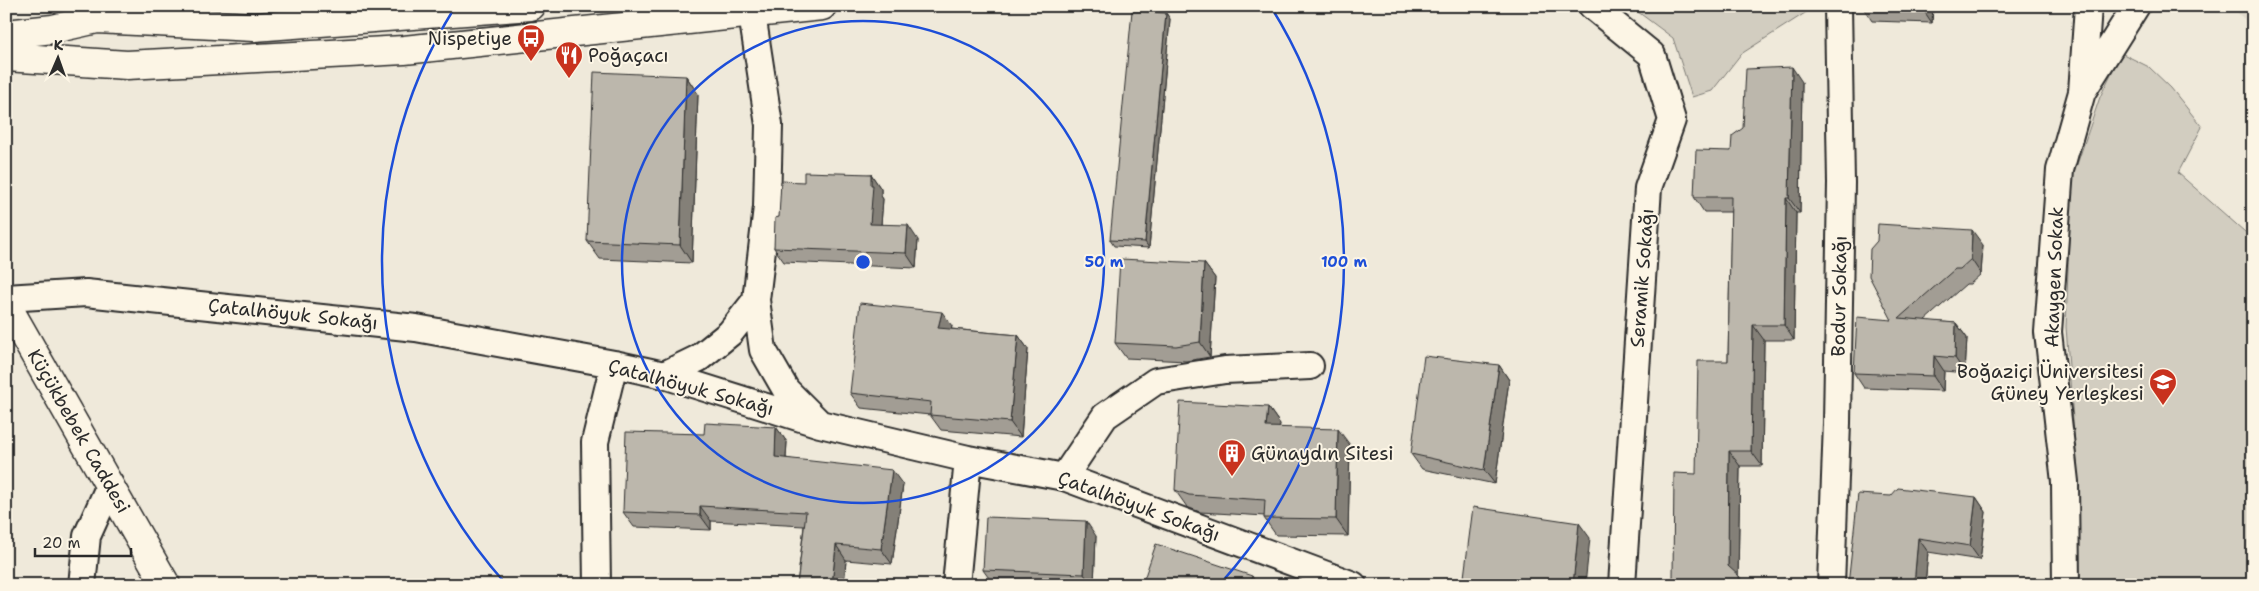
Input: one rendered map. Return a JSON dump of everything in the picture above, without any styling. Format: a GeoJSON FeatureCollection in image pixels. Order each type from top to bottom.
{"type":"FeatureCollection","features":[{"type":"Feature","properties":{"kind":"main road"},"geometry":{"type":"LineString","coordinates":[[6,34],[53,29],[104,13],[254,27],[531,6]]}},
{"type":"Feature","properties":{"kind":"main road"},"geometry":{"type":"LineString","coordinates":[[6,57],[127,65],[404,50],[822,6]]}},
{"type":"Feature","properties":{"kind":"main road","name":"Küçükbebek Caddesi"},"geometry":{"type":"LineString","coordinates":[[6,304],[166,585]]}},
{"type":"Feature","properties":{"kind":"street","name":"Seramik Sokağı"},"geometry":{"type":"LineString","coordinates":[[1592,6],[1652,55],[1672,120],[1648,188],[1622,585]]}},
{"type":"Feature","properties":{"kind":"street","name":"Bodur Sokağı"},"geometry":{"type":"LineString","coordinates":[[1832,585],[1841,183],[1838,6]]}},
{"type":"Feature","properties":{"kind":"street"},"geometry":{"type":"LineString","coordinates":[[2082,92],[2088,6]]}},
{"type":"Feature","properties":{"kind":"street"},"geometry":{"type":"LineString","coordinates":[[2082,92],[2136,6]]}},
{"type":"Feature","properties":{"kind":"street"},"geometry":{"type":"LineString","coordinates":[[752,14],[769,125],[767,207],[756,300],[764,350],[786,390],[820,424]]}},
{"type":"Feature","properties":{"kind":"street","name":"Akaygen Sokak"},"geometry":{"type":"LineString","coordinates":[[2066,585],[2065,482],[2048,332],[2060,170],[2082,92]]}},
{"type":"Feature","properties":{"kind":"street","name":"Çatalhöyuk Sokağı"},"geometry":{"type":"LineString","coordinates":[[6,298],[86,292],[416,328],[614,364],[664,375],[820,424],[968,459],[1064,477],[1353,585]]}},
{"type":"Feature","properties":{"kind":"street"},"geometry":{"type":"LineString","coordinates":[[664,375],[699,358],[730,333],[756,300]]}},
{"type":"Feature","properties":{"kind":"street"},"geometry":{"type":"LineString","coordinates":[[596,585],[595,442],[614,364]]}},
{"type":"Feature","properties":{"kind":"street"},"geometry":{"type":"LineString","coordinates":[[1064,477],[1105,416],[1156,381],[1225,370],[1310,366]]}},
{"type":"Feature","properties":{"kind":"street"},"geometry":{"type":"LineString","coordinates":[[956,585],[968,459]]}},
{"type":"Feature","properties":{"kind":"street"},"geometry":{"type":"LineString","coordinates":[[82,585],[87,536],[110,485]]}},
{"type":"Feature","properties":{"kind":"shaded area"},"geometry":{"type":"Polygon","coordinates":[[[1630,6],[1816,6],[1741,54],[1712,91],[1692,97],[1673,38],[1630,6]]]}},
{"type":"Feature","properties":{"kind":"shaded area"},"geometry":{"type":"Polygon","coordinates":[[[2230,6],[2253,6],[2253,27],[2230,6]]]}},
{"type":"Feature","properties":{"kind":"shaded area","name":"Boğaziçi Üniversitesi Güney Yerleşkesi"},"geometry":{"type":"Polygon","coordinates":[[[2121,53],[2149,67],[2171,88],[2202,127],[2178,173],[2253,239],[2253,585],[2078,585],[2078,486],[2066,327],[2071,182],[2100,97],[2121,53]]]}},
{"type":"Feature","properties":{"kind":"building"},"geometry":{"type":"Polygon","coordinates":[[[1874,6],[1922,6],[1922,8],[1874,6]]]}},
{"type":"Feature","properties":{"kind":"building"},"geometry":{"type":"Polygon","coordinates":[[[1132,11],[1166,13],[1145,242],[1110,240],[1132,11]]]}},
{"type":"Feature","properties":{"kind":"building"},"geometry":{"type":"Polygon","coordinates":[[[1792,67],[1789,198],[1786,198],[1784,325],[1753,325],[1751,451],[1729,451],[1728,566],[1739,576],[1740,585],[1648,585],[1648,580],[1673,578],[1674,473],[1696,474],[1698,361],[1728,361],[1731,197],[1694,197],[1696,150],[1731,151],[1732,136],[1743,128],[1746,69],[1792,67]]]}},
{"type":"Feature","properties":{"kind":"building"},"geometry":{"type":"Polygon","coordinates":[[[594,72],[686,76],[680,245],[587,241],[594,72]]]}},
{"type":"Feature","properties":{"kind":"building"},"geometry":{"type":"Polygon","coordinates":[[[804,172],[871,174],[871,185],[873,185],[870,224],[908,225],[906,253],[774,248],[775,218],[779,217],[781,181],[804,182],[804,172]]]}},
{"type":"Feature","properties":{"kind":"building"},"geometry":{"type":"Polygon","coordinates":[[[1878,224],[1972,230],[1971,259],[1960,269],[1955,269],[1899,318],[1956,323],[1955,358],[1934,356],[1933,376],[1854,373],[1857,317],[1892,320],[1869,276],[1870,249],[1877,241],[1878,224]]]}},
{"type":"Feature","properties":{"kind":"building"},"geometry":{"type":"Polygon","coordinates":[[[1120,259],[1204,263],[1200,342],[1176,346],[1115,343],[1120,259]]]}},
{"type":"Feature","properties":{"kind":"building"},"geometry":{"type":"Polygon","coordinates":[[[860,303],[942,312],[938,328],[1018,335],[1010,422],[930,415],[931,402],[850,393],[860,303]]]}},
{"type":"Feature","properties":{"kind":"building"},"geometry":{"type":"Polygon","coordinates":[[[1424,356],[1499,365],[1484,470],[1411,454],[1424,356]]]}},
{"type":"Feature","properties":{"kind":"building"},"geometry":{"type":"Polygon","coordinates":[[[1180,402],[1268,407],[1266,427],[1338,429],[1336,519],[1264,518],[1265,500],[1189,495],[1175,490],[1180,402]]]}},
{"type":"Feature","properties":{"kind":"building"},"geometry":{"type":"Polygon","coordinates":[[[705,423],[776,427],[775,457],[892,470],[881,549],[836,545],[832,585],[797,585],[806,512],[700,506],[700,515],[623,512],[626,432],[704,434],[705,423]]]}},
{"type":"Feature","properties":{"kind":"building"},"geometry":{"type":"Polygon","coordinates":[[[1898,488],[1976,497],[1970,546],[1918,538],[1914,585],[1848,585],[1858,494],[1891,496],[1898,488]]]}},
{"type":"Feature","properties":{"kind":"building"},"geometry":{"type":"Polygon","coordinates":[[[1473,507],[1579,523],[1573,585],[1463,585],[1473,507]]]}},
{"type":"Feature","properties":{"kind":"building"},"geometry":{"type":"Polygon","coordinates":[[[986,517],[1086,521],[1084,574],[983,570],[986,517]]]}},
{"type":"Feature","properties":{"kind":"building"},"geometry":{"type":"Polygon","coordinates":[[[1156,544],[1252,576],[1249,585],[1142,585],[1156,544]]]}},
{"type":"Feature","properties":{"kind":"building"},"geometry":{"type":"Polygon","coordinates":[[[746,583],[770,585],[745,585],[746,583]]]}},
{"type":"Feature","properties":{"kind":"place","name":"Nispetiye"},"geometry":{"type":"Point","coordinates":[531,62]}},
{"type":"Feature","properties":{"kind":"place","name":"Poğaçacı"},"geometry":{"type":"Point","coordinates":[569,79]}},
{"type":"Feature","properties":{"kind":"place","name":"Boğaziçi Üniversitesi Güney Yerleşkesi"},"geometry":{"type":"Point","coordinates":[2163,406]}},
{"type":"Feature","properties":{"kind":"place","name":"Günaydın Sitesi"},"geometry":{"type":"Point","coordinates":[1232,477]}}]}
